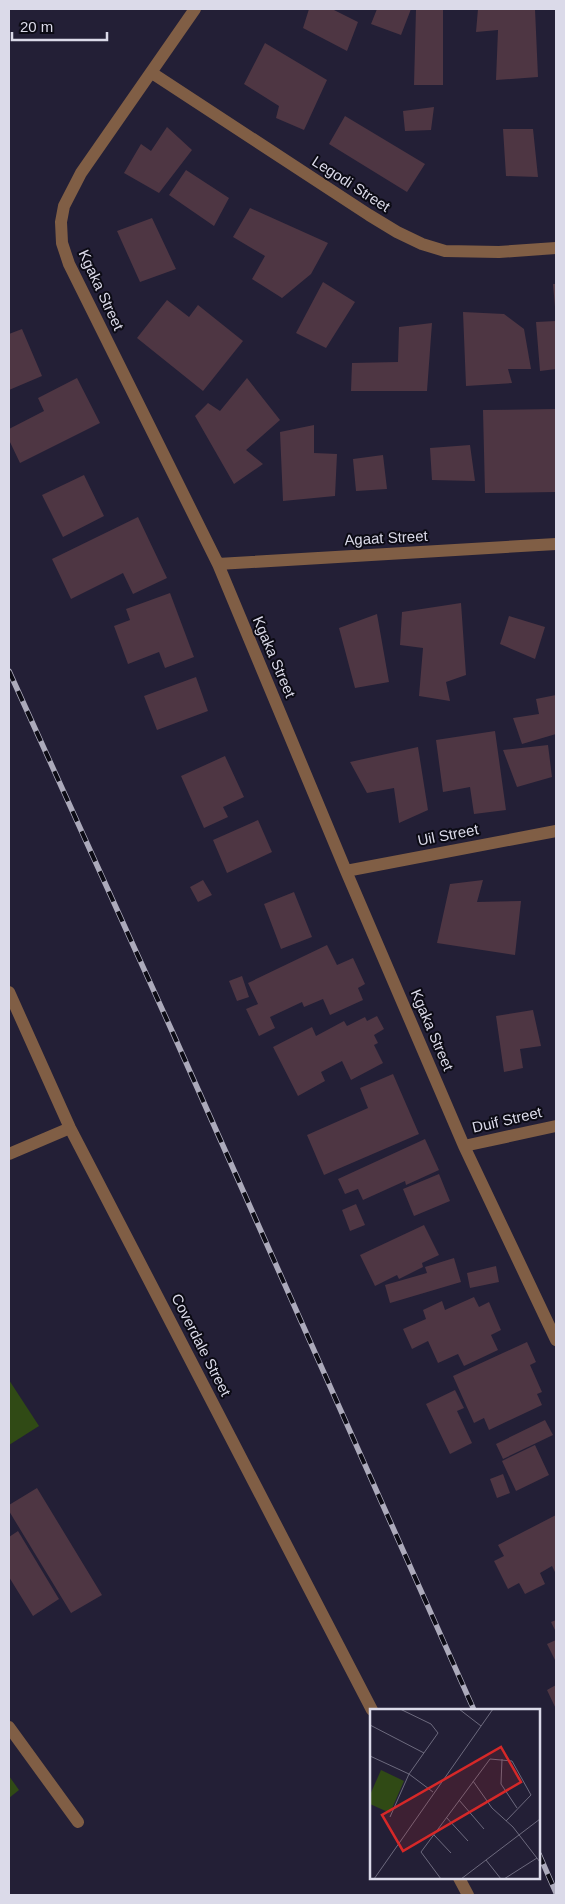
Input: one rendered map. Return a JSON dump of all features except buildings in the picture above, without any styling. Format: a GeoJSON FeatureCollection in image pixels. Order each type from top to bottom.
{"type":"FeatureCollection","features":[{"type":"Feature","properties":{"kind":"street","name":"Kgaka Street"},"geometry":{"type":"LineString","coordinates":[[195,9],[81,173],[64,206],[61,222],[62,243],[69,264],[218,564],[346,871],[464,1146],[556,1340]]}},
{"type":"Feature","properties":{"kind":"street","name":"Legodi Street"},"geometry":{"type":"LineString","coordinates":[[152,73],[369,215],[422,244],[445,251],[499,252],[556,248]]}},
{"type":"Feature","properties":{"kind":"street","name":"Agaat Street"},"geometry":{"type":"LineString","coordinates":[[218,564],[556,544]]}},
{"type":"Feature","properties":{"kind":"street","name":"Uil Street"},"geometry":{"type":"LineString","coordinates":[[346,871],[556,831]]}},
{"type":"Feature","properties":{"kind":"street","name":"Coverdale Street"},"geometry":{"type":"LineString","coordinates":[[9,992],[70,1128],[371,1709]]}},
{"type":"Feature","properties":{"kind":"street","name":"Duif Street"},"geometry":{"type":"LineString","coordinates":[[464,1146],[556,1126]]}},
{"type":"Feature","properties":{"kind":"street"},"geometry":{"type":"LineString","coordinates":[[9,1154],[70,1128]]}},
{"type":"Feature","properties":{"kind":"street"},"geometry":{"type":"LineString","coordinates":[[9,1728],[78,1822]]}},
{"type":"Feature","properties":{"kind":"street"},"geometry":{"type":"LineString","coordinates":[[460,1879],[468,1895]]}},
{"type":"Feature","properties":{"kind":"green space"},"geometry":{"type":"Polygon","coordinates":[[[9,1380],[39,1426],[9,1445],[9,1380]]]}},
{"type":"Feature","properties":{"kind":"green space"},"geometry":{"type":"Polygon","coordinates":[[[9,1776],[19,1790],[9,1798],[9,1776]]]}},
{"type":"Feature","properties":{"kind":"railway"},"geometry":{"type":"LineString","coordinates":[[9,671],[172,1031],[474,1709]]}},
{"type":"Feature","properties":{"kind":"railway"},"geometry":{"type":"LineString","coordinates":[[540,1856],[556,1893]]}}]}
